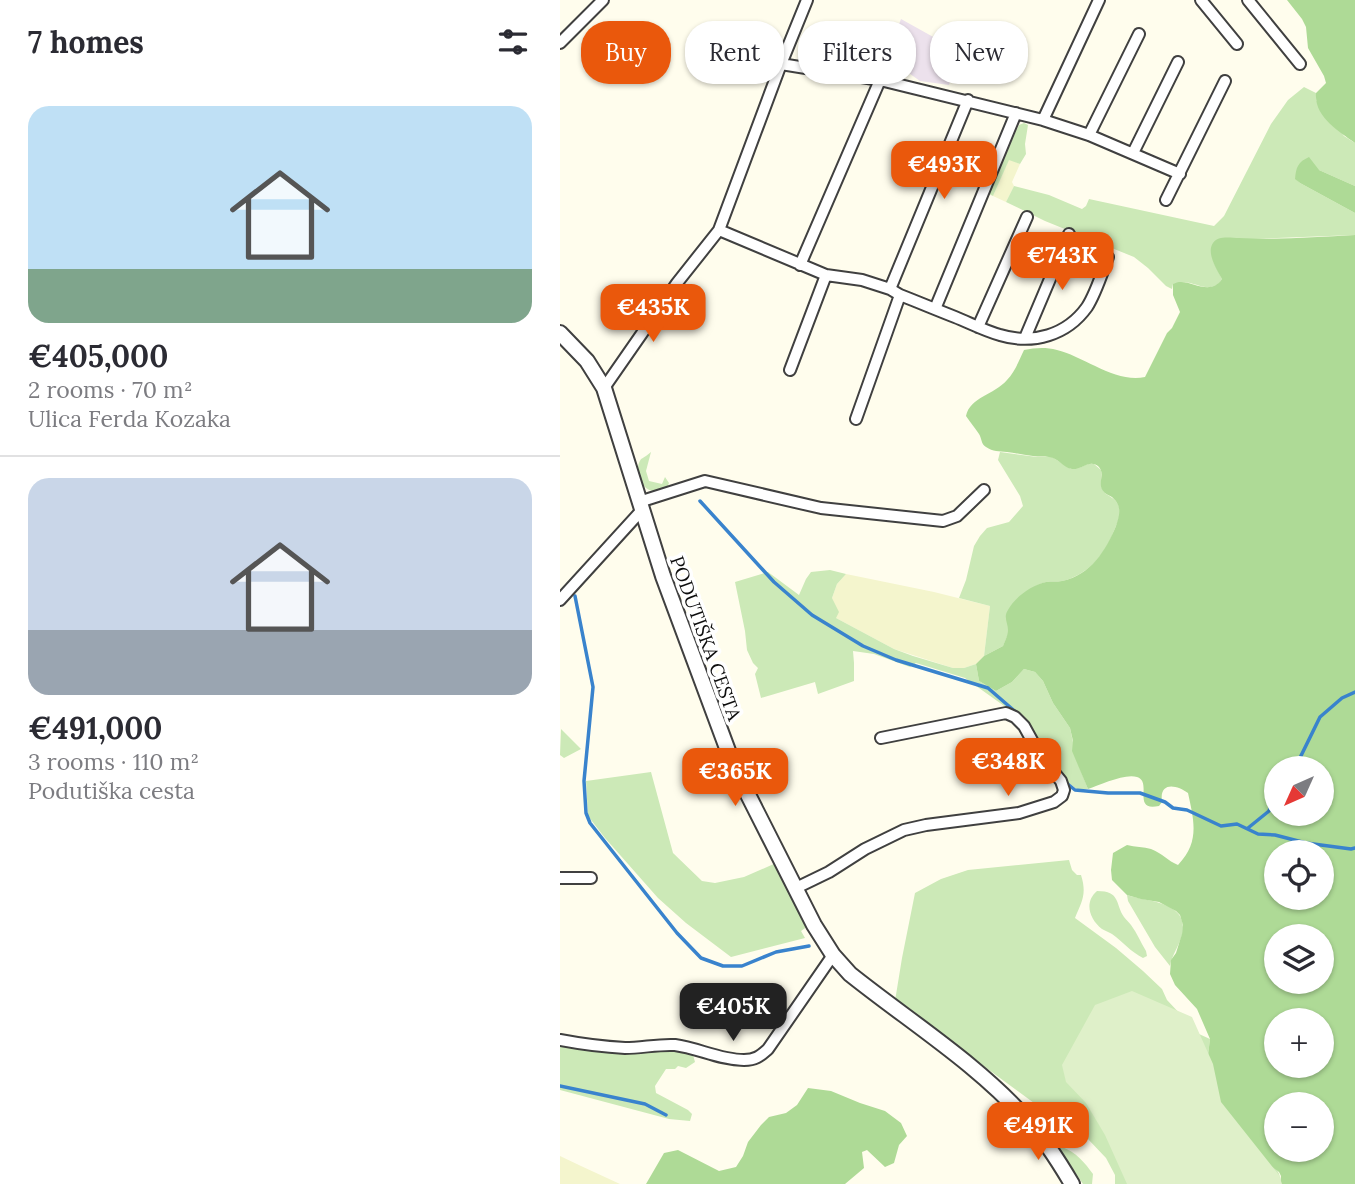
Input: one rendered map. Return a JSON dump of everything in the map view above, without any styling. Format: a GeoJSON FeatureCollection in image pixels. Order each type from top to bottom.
{"type":"FeatureCollection","features":[{"type":"Feature","properties":{"kind":"street"},"geometry":{"type":"LineString","coordinates":[[560,43],[603,0]]}},
{"type":"Feature","properties":{"kind":"street"},"geometry":{"type":"LineString","coordinates":[[784,57],[807,0]]}},
{"type":"Feature","properties":{"kind":"street"},"geometry":{"type":"LineString","coordinates":[[1043,120],[1099,0]]}},
{"type":"Feature","properties":{"kind":"street"},"geometry":{"type":"LineString","coordinates":[[1201,0],[1237,44]]}},
{"type":"Feature","properties":{"kind":"street"},"geometry":{"type":"LineString","coordinates":[[1248,0],[1300,64]]}},
{"type":"Feature","properties":{"kind":"street"},"geometry":{"type":"LineString","coordinates":[[1089,135],[1139,34]]}},
{"type":"Feature","properties":{"kind":"street"},"geometry":{"type":"LineString","coordinates":[[1133,153],[1178,62]]}},
{"type":"Feature","properties":{"kind":"street"},"geometry":{"type":"LineString","coordinates":[[1166,201],[1225,81]]}},
{"type":"Feature","properties":{"kind":"street"},"geometry":{"type":"LineString","coordinates":[[604,388],[677,282],[719,230],[774,84]]}},
{"type":"Feature","properties":{"kind":"street"},"geometry":{"type":"LineString","coordinates":[[800,265],[878,84]]}},
{"type":"Feature","properties":{"kind":"street"},"geometry":{"type":"LineString","coordinates":[[898,84],[1043,120],[1089,135],[1180,174]]}},
{"type":"Feature","properties":{"kind":"street"},"geometry":{"type":"LineString","coordinates":[[856,419],[895,292],[968,100]]}},
{"type":"Feature","properties":{"kind":"street"},"geometry":{"type":"LineString","coordinates":[[935,309],[1016,113]]}},
{"type":"Feature","properties":{"kind":"street"},"geometry":{"type":"LineString","coordinates":[[978,327],[1027,217]]}},
{"type":"Feature","properties":{"kind":"street"},"geometry":{"type":"LineString","coordinates":[[719,230],[827,275],[862,280],[1002,336],[1025,338],[1052,335],[1077,319],[1088,304],[1108,257]]}},
{"type":"Feature","properties":{"kind":"street"},"geometry":{"type":"LineString","coordinates":[[1025,338],[1069,234]]}},
{"type":"Feature","properties":{"kind":"street"},"geometry":{"type":"LineString","coordinates":[[790,370],[827,275]]}},
{"type":"Feature","properties":{"kind":"street","name":"PODUTIŠKA CESTA"},"geometry":{"type":"LineString","coordinates":[[560,333],[587,361],[604,388],[663,576],[734,767],[814,925],[833,955],[850,974],[995,1087],[1030,1123],[1052,1151],[1072,1184]]}},
{"type":"Feature","properties":{"kind":"street"},"geometry":{"type":"LineString","coordinates":[[560,600],[640,506],[705,481],[821,508],[943,521],[957,516],[984,491]]}},
{"type":"Feature","properties":{"kind":"street"},"geometry":{"type":"LineString","coordinates":[[796,888],[904,830],[1019,813],[1054,802],[1062,796],[1064,790],[1061,781],[1040,755],[1024,726],[1006,713],[881,738]]}},
{"type":"Feature","properties":{"kind":"street"},"geometry":{"type":"LineString","coordinates":[[560,878],[591,878]]}},
{"type":"Feature","properties":{"kind":"street"},"geometry":{"type":"LineString","coordinates":[[560,1040],[627,1048],[676,1045],[727,1058],[758,1058],[768,1049],[833,955]]}},
{"type":"Feature","properties":{"kind":"shaded area"},"geometry":{"type":"Polygon","coordinates":[[[916,27],[930,35],[930,82],[916,78],[916,27]]]}},
{"type":"Feature","properties":{"kind":"green space"},"geometry":{"type":"Polygon","coordinates":[[[1287,0],[1355,0],[1355,143],[1335,128],[1319,109],[1316,93],[1326,83],[1324,76],[1308,48],[1306,27],[1287,0]]]}},
{"type":"Feature","properties":{"kind":"green space"},"geometry":{"type":"Polygon","coordinates":[[[1304,87],[1316,93],[1316,100],[1344,136],[1355,143],[1355,186],[1319,170],[1295,178],[1355,213],[1355,235],[1252,239],[1211,251],[1222,279],[1218,284],[1204,287],[1184,282],[1173,284],[1172,289],[1134,257],[1006,202],[1014,186],[1049,195],[1082,209],[1089,199],[1214,226],[1224,216],[1271,124],[1288,100],[1304,87]]]}},
{"type":"Feature","properties":{"kind":"green space"},"geometry":{"type":"Polygon","coordinates":[[[1019,125],[1028,125],[1026,154],[1020,164],[1009,160],[993,196],[989,194],[1016,131],[1019,125]]]}},
{"type":"Feature","properties":{"kind":"green space"},"geometry":{"type":"Polygon","coordinates":[[[1309,157],[1319,170],[1355,186],[1355,213],[1295,179],[1298,165],[1309,157]]]}},
{"type":"Feature","properties":{"kind":"green space"},"geometry":{"type":"Polygon","coordinates":[[[1009,159],[1020,164],[1006,202],[993,196],[1009,159]]]}},
{"type":"Feature","properties":{"kind":"green space"},"geometry":{"type":"Polygon","coordinates":[[[1355,235],[1355,1184],[1280,1184],[1279,1172],[1266,1162],[1334,1162],[1334,1092],[1264,1092],[1264,1160],[1220,1112],[1208,1055],[1210,1039],[1197,1009],[1175,985],[1170,974],[1171,960],[1182,934],[1180,915],[1159,902],[1127,895],[1112,880],[1113,853],[1127,845],[1151,849],[1178,865],[1190,848],[1192,839],[1193,822],[1188,793],[1179,788],[1166,788],[1159,806],[1151,807],[1144,801],[1143,784],[1137,777],[1119,778],[1088,789],[1072,751],[1070,728],[1035,672],[1024,669],[1012,682],[996,691],[979,681],[976,664],[984,656],[1003,646],[1008,632],[1006,615],[1019,596],[1046,582],[1072,578],[1096,560],[1116,526],[1119,507],[1101,488],[1101,472],[1095,464],[1072,469],[1052,458],[991,450],[986,447],[966,416],[972,404],[1010,377],[1024,350],[1057,350],[1123,377],[1145,377],[1180,312],[1173,295],[1173,284],[1185,282],[1211,287],[1222,279],[1213,261],[1213,243],[1229,237],[1355,235]]]}},
{"type":"Feature","properties":{"kind":"green space"},"geometry":{"type":"Polygon","coordinates":[[[651,452],[646,471],[649,481],[662,484],[665,477],[669,483],[667,488],[656,491],[642,484],[638,474],[639,464],[641,459],[651,452]]]}},
{"type":"Feature","properties":{"kind":"green space"},"geometry":{"type":"Polygon","coordinates":[[[1000,452],[1052,457],[1071,469],[1094,464],[1101,470],[1102,490],[1116,501],[1120,514],[1100,557],[1071,578],[1046,582],[1026,592],[1003,646],[984,656],[990,606],[959,598],[974,546],[980,536],[987,528],[1009,522],[1023,506],[1020,496],[998,460],[1000,452]]]}},
{"type":"Feature","properties":{"kind":"green space"},"geometry":{"type":"Polygon","coordinates":[[[830,570],[846,574],[837,584],[832,598],[839,612],[836,618],[894,649],[953,668],[976,664],[979,681],[996,691],[1012,682],[1024,669],[1035,672],[1070,728],[1073,751],[1088,789],[1078,790],[1065,780],[1007,708],[965,678],[916,663],[910,667],[874,654],[853,651],[854,681],[818,694],[815,682],[761,698],[755,674],[758,668],[747,650],[735,582],[768,572],[799,595],[811,572],[830,570]]]}},
{"type":"Feature","properties":{"kind":"green space"},"geometry":{"type":"Polygon","coordinates":[[[846,574],[990,606],[984,656],[976,664],[953,668],[894,649],[836,618],[832,598],[837,584],[846,574]]]}},
{"type":"Feature","properties":{"kind":"green space"},"geometry":{"type":"Polygon","coordinates":[[[561,729],[581,749],[564,758],[560,755],[561,729]]]}},
{"type":"Feature","properties":{"kind":"green space"},"geometry":{"type":"Polygon","coordinates":[[[651,772],[673,853],[702,881],[715,883],[744,877],[776,863],[808,926],[801,931],[805,938],[731,957],[658,898],[588,816],[586,781],[651,772]]]}},
{"type":"Feature","properties":{"kind":"green space"},"geometry":{"type":"Polygon","coordinates":[[[1069,860],[1072,870],[1081,875],[1084,887],[1075,918],[1143,971],[1162,989],[1167,1000],[1199,1034],[1210,1039],[1208,1055],[1264,1162],[1278,1171],[1280,1184],[1115,1184],[1115,1175],[1106,1158],[1087,1138],[1060,1117],[1034,1103],[895,1001],[915,893],[941,879],[968,870],[1069,860]]]}},
{"type":"Feature","properties":{"kind":"green space"},"geometry":{"type":"Polygon","coordinates":[[[1097,891],[1114,896],[1147,956],[1139,956],[1094,920],[1089,905],[1097,891]]]}},
{"type":"Feature","properties":{"kind":"green space"},"geometry":{"type":"Polygon","coordinates":[[[1127,895],[1166,905],[1180,916],[1183,924],[1182,935],[1170,966],[1155,947],[1127,895]]]}},
{"type":"Feature","properties":{"kind":"green space"},"geometry":{"type":"Polygon","coordinates":[[[1132,991],[1192,1017],[1213,1064],[1221,1102],[1264,1156],[1264,1162],[1269,1162],[1279,1175],[1282,1184],[1127,1184],[1105,1135],[1086,1103],[1066,1082],[1062,1065],[1095,1005],[1132,991]]]}},
{"type":"Feature","properties":{"kind":"green space"},"geometry":{"type":"Polygon","coordinates":[[[560,1044],[689,1050],[695,1062],[686,1068],[678,1066],[675,1069],[666,1069],[655,1086],[656,1093],[692,1114],[690,1121],[669,1119],[560,1090],[560,1044]]]}},
{"type":"Feature","properties":{"kind":"green space"},"geometry":{"type":"Polygon","coordinates":[[[808,1088],[831,1091],[885,1111],[901,1123],[907,1136],[899,1145],[894,1163],[885,1167],[867,1150],[862,1152],[864,1168],[845,1184],[646,1184],[664,1153],[678,1150],[719,1171],[736,1167],[748,1142],[761,1125],[769,1117],[786,1113],[797,1105],[808,1088]]]}},
{"type":"Feature","properties":{"kind":"green space"},"geometry":{"type":"Polygon","coordinates":[[[1062,1147],[1076,1155],[1087,1166],[1093,1174],[1092,1184],[1083,1184],[1060,1150],[1062,1147]]]}},
{"type":"Feature","properties":{"kind":"green space"},"geometry":{"type":"Polygon","coordinates":[[[560,1156],[581,1166],[620,1184],[560,1184],[560,1156]]]}},
{"type":"Feature","properties":{"kind":"waterway"},"geometry":{"type":"LineString","coordinates":[[700,501],[774,582],[812,615],[863,646],[896,660],[988,688],[1018,714]]}},
{"type":"Feature","properties":{"kind":"waterway"},"geometry":{"type":"LineString","coordinates":[[575,596],[593,687],[584,781],[586,813],[590,823],[677,933],[701,958],[723,966],[742,966],[776,952],[809,946]]}},
{"type":"Feature","properties":{"kind":"waterway"},"geometry":{"type":"LineString","coordinates":[[1301,756],[1320,717],[1342,698],[1355,692]]}},
{"type":"Feature","properties":{"kind":"waterway"},"geometry":{"type":"LineString","coordinates":[[1064,781],[1075,790],[1140,793],[1221,826],[1237,824],[1258,834],[1355,848]]}},
{"type":"Feature","properties":{"kind":"waterway"},"geometry":{"type":"LineString","coordinates":[[1248,828],[1264,815]]}},
{"type":"Feature","properties":{"kind":"waterway"},"geometry":{"type":"LineString","coordinates":[[560,1086],[645,1104],[666,1115]]}}]}
